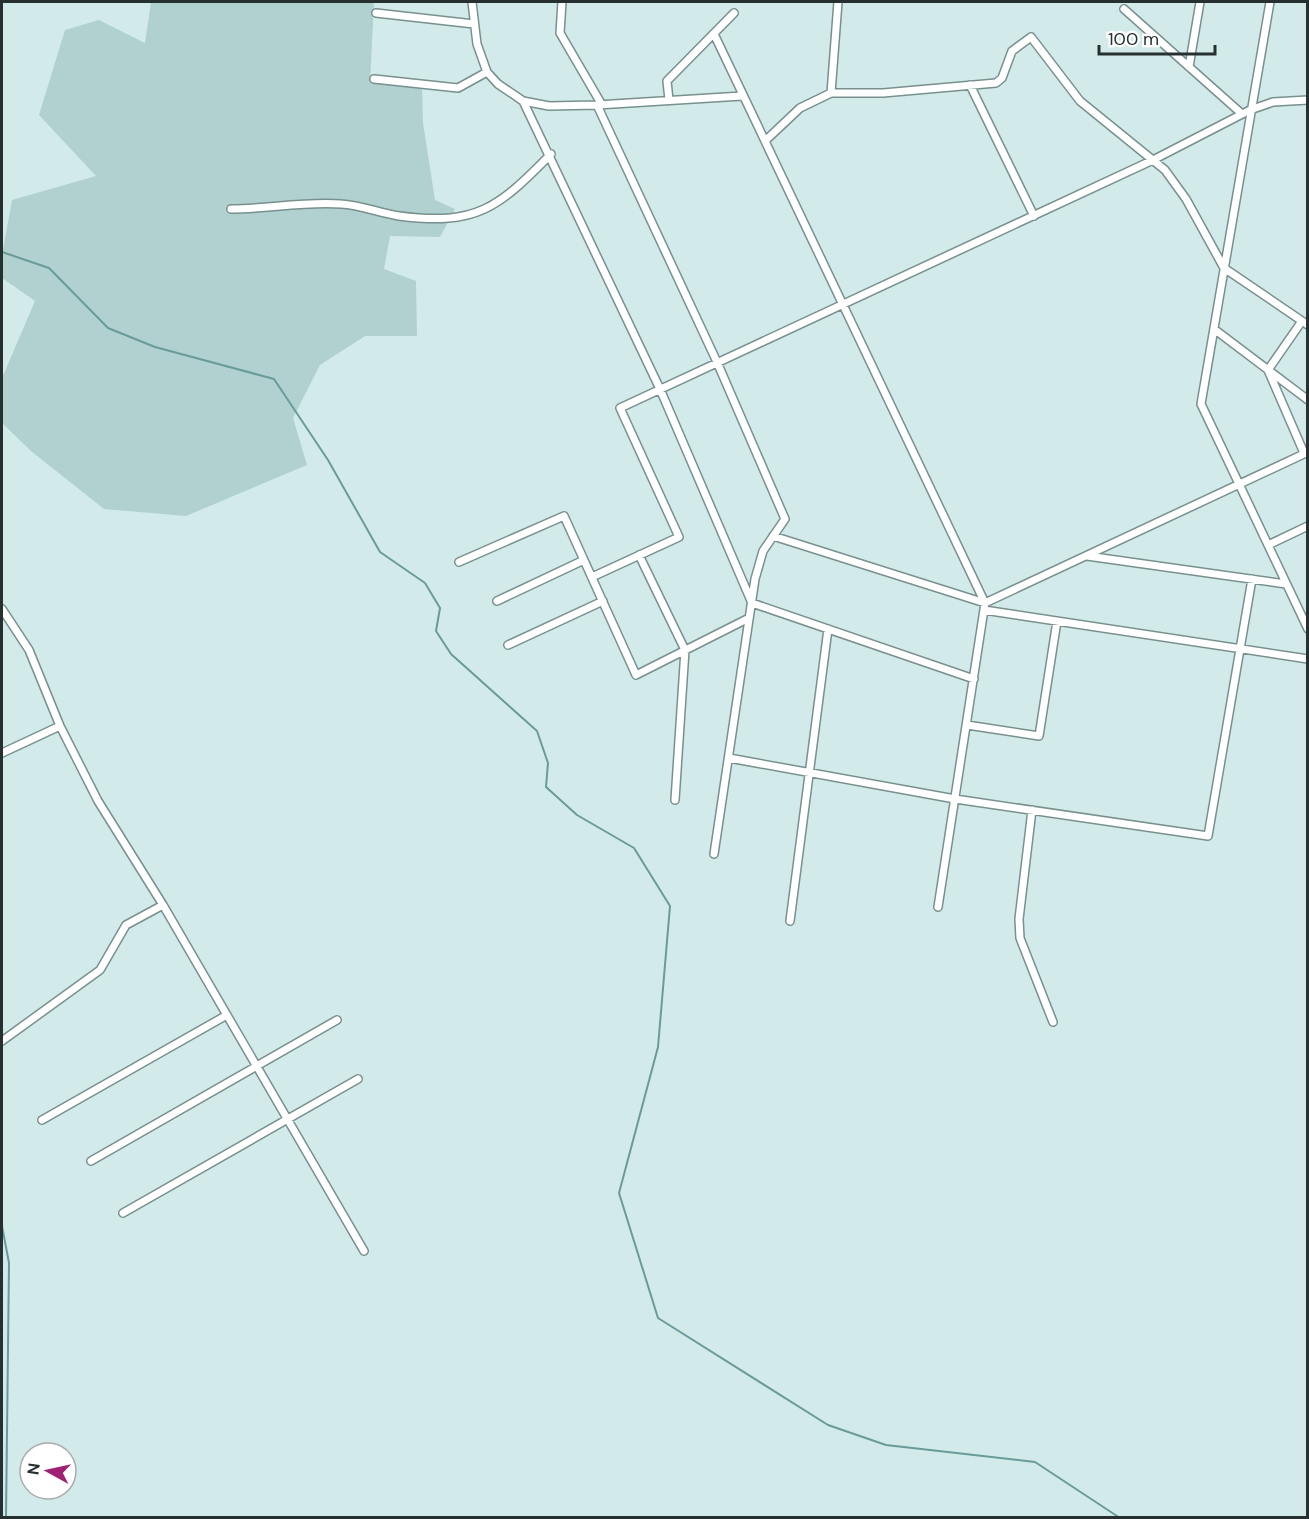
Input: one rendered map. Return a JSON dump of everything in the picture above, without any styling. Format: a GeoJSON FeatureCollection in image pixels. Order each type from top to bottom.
{"type":"FeatureCollection","features":[{"type":"Feature","properties":{"kind":"street"},"geometry":{"type":"LineString","coordinates":[[472,2],[477,45],[487,72],[498,84],[524,101],[549,106],[599,105],[742,96]]}},
{"type":"Feature","properties":{"kind":"street"},"geometry":{"type":"LineString","coordinates":[[562,2],[560,33],[599,105],[717,363],[785,519],[763,551],[749,618],[714,854]]}},
{"type":"Feature","properties":{"kind":"street"},"geometry":{"type":"LineString","coordinates":[[831,93],[838,2]]}},
{"type":"Feature","properties":{"kind":"street"},"geometry":{"type":"LineString","coordinates":[[1189,67],[1200,2]]}},
{"type":"Feature","properties":{"kind":"street"},"geometry":{"type":"LineString","coordinates":[[1270,2],[1202,404],[1308,629]]}},
{"type":"Feature","properties":{"kind":"street"},"geometry":{"type":"LineString","coordinates":[[1124,9],[1242,114]]}},
{"type":"Feature","properties":{"kind":"street"},"geometry":{"type":"LineString","coordinates":[[376,13],[474,24]]}},
{"type":"Feature","properties":{"kind":"street"},"geometry":{"type":"LineString","coordinates":[[669,100],[667,81],[734,13]]}},
{"type":"Feature","properties":{"kind":"street"},"geometry":{"type":"LineString","coordinates":[[714,34],[985,606],[939,907]]}},
{"type":"Feature","properties":{"kind":"street"},"geometry":{"type":"LineString","coordinates":[[765,141],[800,108],[831,93],[883,93],[1001,81],[1012,51],[1031,37],[1080,101],[1165,170],[1186,199],[1224,268],[1305,323],[1268,370]]}},
{"type":"Feature","properties":{"kind":"street"},"geometry":{"type":"LineString","coordinates":[[374,79],[458,87],[487,72]]}},
{"type":"Feature","properties":{"kind":"street"},"geometry":{"type":"LineString","coordinates":[[970,85],[1034,216]]}},
{"type":"Feature","properties":{"kind":"street"},"geometry":{"type":"LineString","coordinates":[[592,577],[679,537],[620,408],[1153,160],[1250,110],[1273,102],[1308,100]]}},
{"type":"Feature","properties":{"kind":"street"},"geometry":{"type":"LineString","coordinates":[[524,101],[660,389],[752,603],[974,679]]}},
{"type":"Feature","properties":{"kind":"street"},"geometry":{"type":"LineString","coordinates":[[231,209],[332,203],[366,207],[399,216],[449,220],[491,207],[550,154]]}},
{"type":"Feature","properties":{"kind":"street"},"geometry":{"type":"LineString","coordinates":[[1214,329],[1308,400]]}},
{"type":"Feature","properties":{"kind":"street"},"geometry":{"type":"LineString","coordinates":[[985,606],[1239,482],[1306,453],[1268,370]]}},
{"type":"Feature","properties":{"kind":"street"},"geometry":{"type":"LineString","coordinates":[[459,562],[564,516],[636,675],[749,618]]}},
{"type":"Feature","properties":{"kind":"street"},"geometry":{"type":"LineString","coordinates":[[1268,545],[1308,526]]}},
{"type":"Feature","properties":{"kind":"street"},"geometry":{"type":"LineString","coordinates":[[773,536],[985,606],[1057,621],[1308,659]]}},
{"type":"Feature","properties":{"kind":"street"},"geometry":{"type":"LineString","coordinates":[[639,555],[685,650],[675,800]]}},
{"type":"Feature","properties":{"kind":"street"},"geometry":{"type":"LineString","coordinates":[[1085,556],[1286,584]]}},
{"type":"Feature","properties":{"kind":"street"},"geometry":{"type":"LineString","coordinates":[[497,601],[584,560]]}},
{"type":"Feature","properties":{"kind":"street"},"geometry":{"type":"LineString","coordinates":[[729,758],[955,799],[1208,836],[1252,579]]}},
{"type":"Feature","properties":{"kind":"street"},"geometry":{"type":"LineString","coordinates":[[508,645],[603,601]]}},
{"type":"Feature","properties":{"kind":"street"},"geometry":{"type":"LineString","coordinates":[[2,609],[29,650],[60,726],[98,801],[163,905],[364,1251]]}},
{"type":"Feature","properties":{"kind":"street"},"geometry":{"type":"LineString","coordinates":[[967,724],[1039,736],[1057,621]]}},
{"type":"Feature","properties":{"kind":"street"},"geometry":{"type":"LineString","coordinates":[[790,921],[828,629]]}},
{"type":"Feature","properties":{"kind":"street"},"geometry":{"type":"LineString","coordinates":[[2,753],[60,726]]}},
{"type":"Feature","properties":{"kind":"street"},"geometry":{"type":"LineString","coordinates":[[1032,810],[1019,919],[1020,938],[1053,1022]]}},
{"type":"Feature","properties":{"kind":"street"},"geometry":{"type":"LineString","coordinates":[[2,1041],[100,970],[126,925],[163,905]]}},
{"type":"Feature","properties":{"kind":"street"},"geometry":{"type":"LineString","coordinates":[[42,1120],[227,1015]]}},
{"type":"Feature","properties":{"kind":"street"},"geometry":{"type":"LineString","coordinates":[[91,1161],[337,1020]]}},
{"type":"Feature","properties":{"kind":"street"},"geometry":{"type":"LineString","coordinates":[[123,1213],[358,1078]]}},
{"type":"Feature","properties":{"kind":"shaded area"},"geometry":{"type":"Polygon","coordinates":[[[151,2],[374,2],[370,83],[422,88],[423,123],[435,200],[455,209],[440,237],[390,236],[384,269],[416,281],[417,336],[365,336],[320,365],[293,418],[307,465],[186,516],[104,509],[31,451],[2,423],[2,378],[35,301],[2,278],[2,255],[12,200],[96,176],[39,115],[65,30],[99,20],[145,43],[151,2]]]}},
{"type":"Feature","properties":{"kind":"waterway"},"geometry":{"type":"LineString","coordinates":[[2,252],[49,268],[108,328],[155,347],[274,379],[328,460],[380,552],[425,583],[440,608],[436,631],[451,654],[537,731],[548,763],[546,787],[577,815],[634,848],[670,906],[658,1047],[619,1193],[658,1318],[828,1425],[886,1445],[1035,1462],[1120,1518]]}},
{"type":"Feature","properties":{"kind":"waterway"},"geometry":{"type":"LineString","coordinates":[[2,1226],[9,1263],[6,1518]]}}]}
